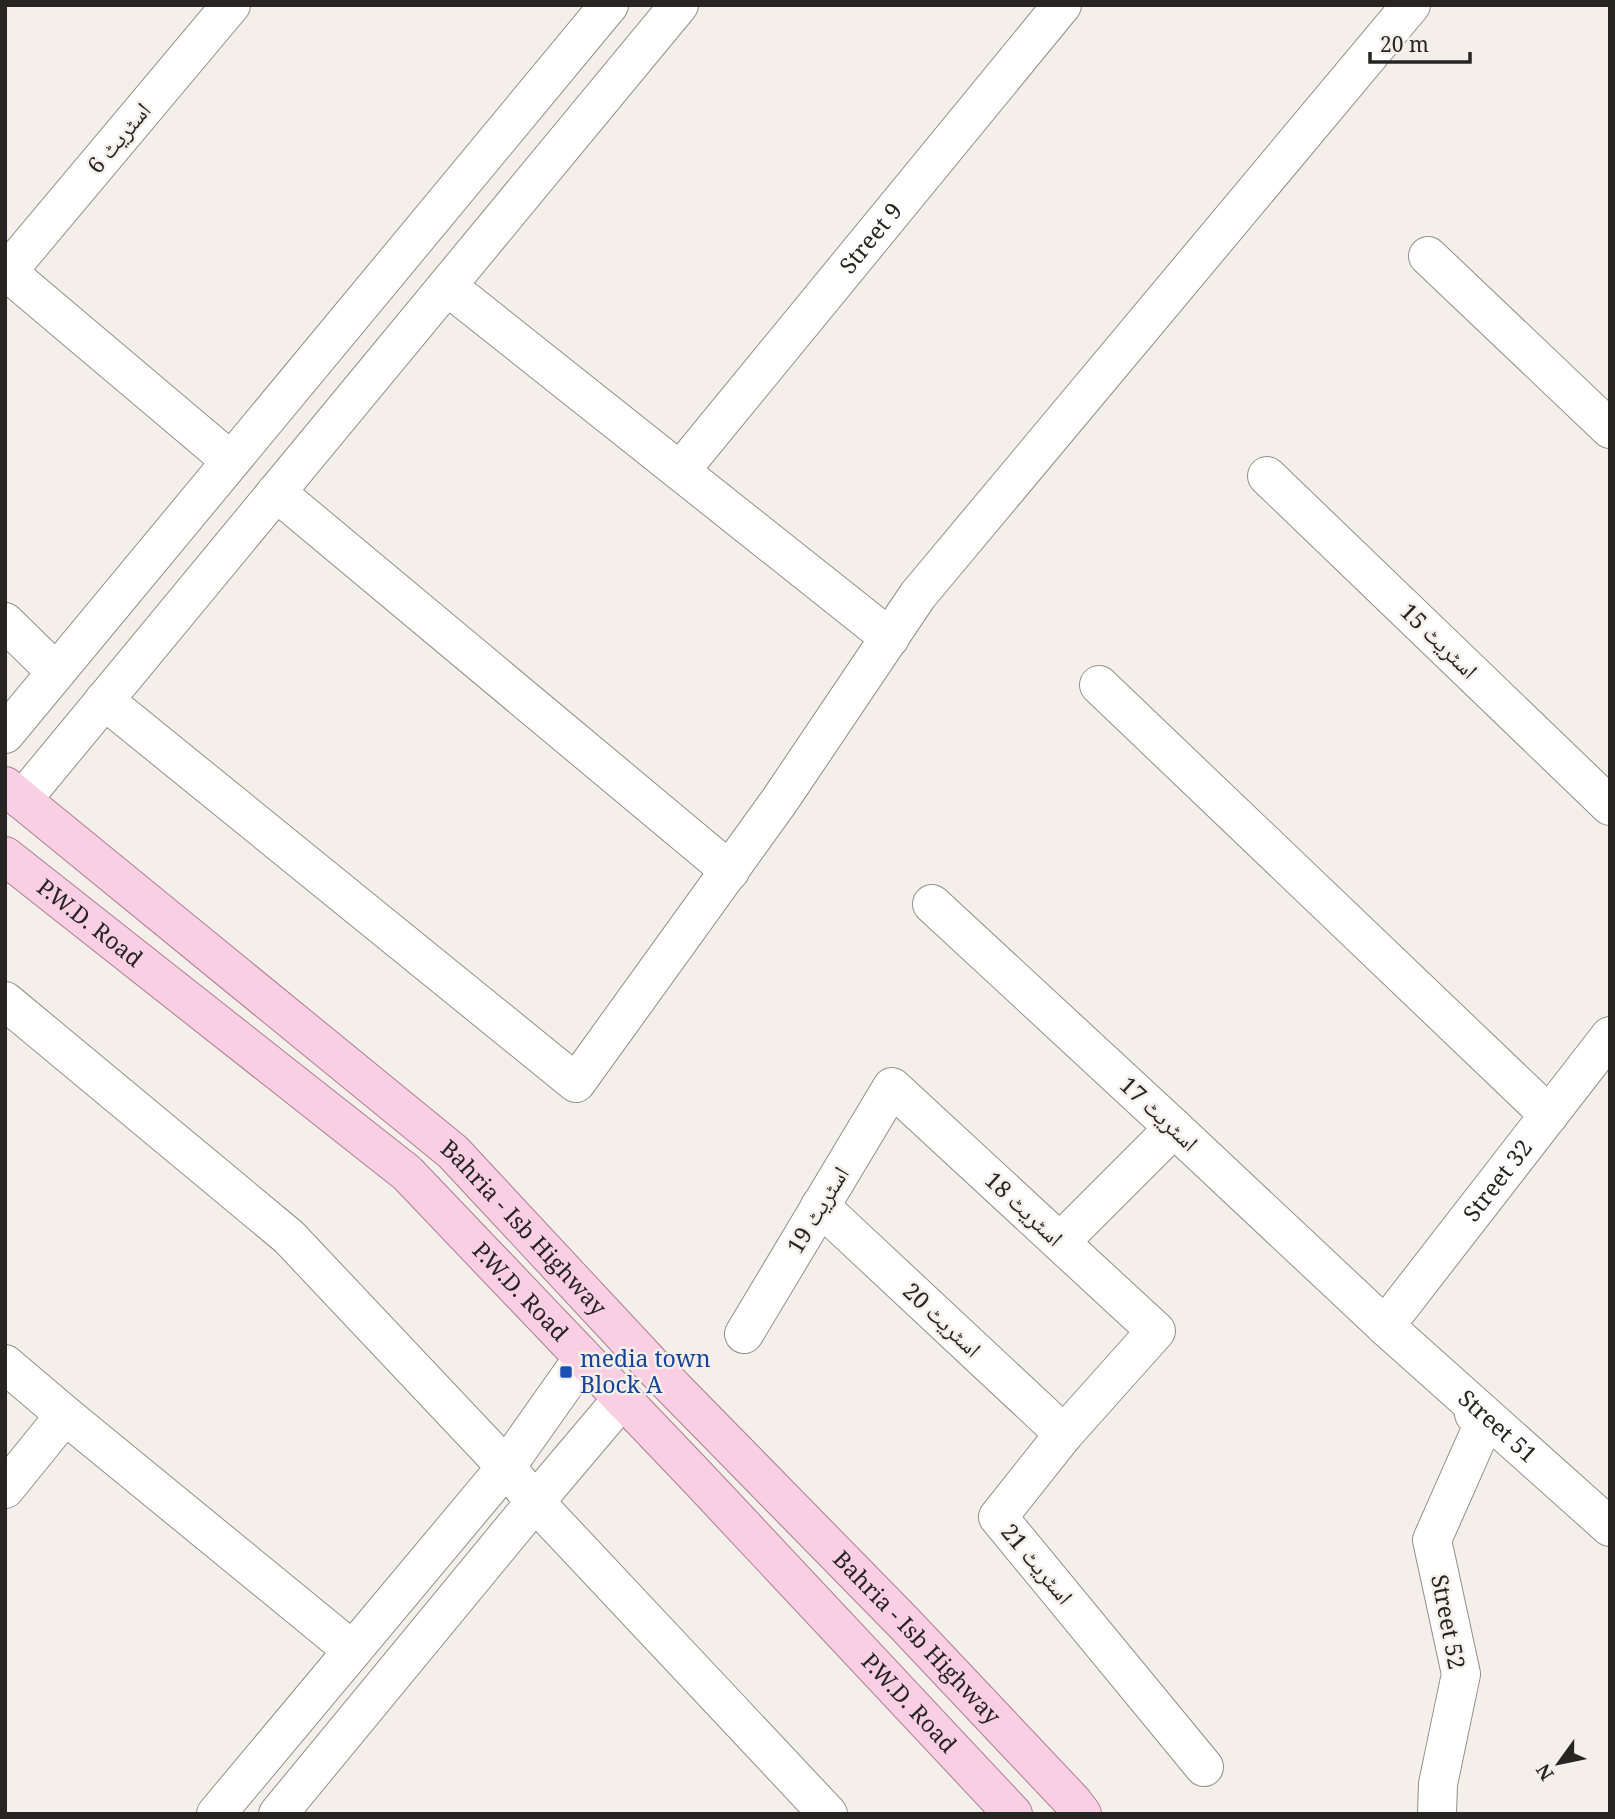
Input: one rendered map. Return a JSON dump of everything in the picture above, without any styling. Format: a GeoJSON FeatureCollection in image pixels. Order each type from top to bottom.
{"type":"FeatureCollection","features":[{"type":"Feature","properties":{"kind":"main road","name":"Bahria - Isb Highway"},"geometry":{"type":"LineString","coordinates":[[14,793],[453,1152],[658,1372],[904,1623],[1082,1814]]}},
{"type":"Feature","properties":{"kind":"main road","name":"P.W.D. Road"},"geometry":{"type":"LineString","coordinates":[[5,856],[407,1173],[1013,1814]]}},
{"type":"Feature","properties":{"kind":"main road"},"geometry":{"type":"LineString","coordinates":[[972,1768],[1005,1730]]}},
{"type":"Feature","properties":{"kind":"street","name":"اسٹریٹ 6"},"geometry":{"type":"LineString","coordinates":[[6,271],[230,5]]}},
{"type":"Feature","properties":{"kind":"street"},"geometry":{"type":"LineString","coordinates":[[5,734],[609,5]]}},
{"type":"Feature","properties":{"kind":"street"},"geometry":{"type":"LineString","coordinates":[[14,793],[104,700],[679,5]]}},
{"type":"Feature","properties":{"kind":"street","name":"Street 9"},"geometry":{"type":"LineString","coordinates":[[680,471],[1062,5]]}},
{"type":"Feature","properties":{"kind":"street"},"geometry":{"type":"LineString","coordinates":[[104,700],[576,1083],[780,800],[918,595],[1411,5]]}},
{"type":"Feature","properties":{"kind":"street"},"geometry":{"type":"LineString","coordinates":[[507,128],[549,162]]}},
{"type":"Feature","properties":{"kind":"street"},"geometry":{"type":"LineString","coordinates":[[1428,256],[1610,429]]}},
{"type":"Feature","properties":{"kind":"street"},"geometry":{"type":"LineString","coordinates":[[6,271],[231,461]]}},
{"type":"Feature","properties":{"kind":"street"},"geometry":{"type":"LineString","coordinates":[[447,286],[890,638]]}},
{"type":"Feature","properties":{"kind":"street","name":"اسٹریٹ 15"},"geometry":{"type":"LineString","coordinates":[[1267,476],[1610,806]]}},
{"type":"Feature","properties":{"kind":"street"},"geometry":{"type":"LineString","coordinates":[[276,492],[730,871]]}},
{"type":"Feature","properties":{"kind":"street"},"geometry":{"type":"LineString","coordinates":[[5,622],[56,672]]}},
{"type":"Feature","properties":{"kind":"street"},"geometry":{"type":"LineString","coordinates":[[1100,685],[1549,1115]]}},
{"type":"Feature","properties":{"kind":"street","name":"اسٹریٹ 17"},"geometry":{"type":"LineString","coordinates":[[932,904],[1385,1326]]}},
{"type":"Feature","properties":{"kind":"street"},"geometry":{"type":"LineString","coordinates":[[5,1001],[289,1237],[828,1814]]}},
{"type":"Feature","properties":{"kind":"street","name":"Street 32"},"geometry":{"type":"LineString","coordinates":[[1385,1326],[1610,1037]]}},
{"type":"Feature","properties":{"kind":"street","name":"اسٹریٹ 19"},"geometry":{"type":"LineString","coordinates":[[744,1334],[892,1087]]}},
{"type":"Feature","properties":{"kind":"street","name":"اسٹریٹ 18"},"geometry":{"type":"LineString","coordinates":[[892,1087],[1156,1331]]}},
{"type":"Feature","properties":{"kind":"street"},"geometry":{"type":"LineString","coordinates":[[1060,1242],[1174,1128]]}},
{"type":"Feature","properties":{"kind":"street","name":"اسٹریٹ 20"},"geometry":{"type":"LineString","coordinates":[[820,1206],[1064,1434]]}},
{"type":"Feature","properties":{"kind":"street","name":"Street 51"},"geometry":{"type":"LineString","coordinates":[[1385,1326],[1475,1422],[1607,1519]]}},
{"type":"Feature","properties":{"kind":"street","name":"اسٹریٹ 21"},"geometry":{"type":"LineString","coordinates":[[1156,1331],[1064,1434],[998,1517],[1205,1767]]}},
{"type":"Feature","properties":{"kind":"street"},"geometry":{"type":"LineString","coordinates":[[216,1814],[506,1467],[583,1357]]}},
{"type":"Feature","properties":{"kind":"street"},"geometry":{"type":"LineString","coordinates":[[5,1364],[352,1650]]}},
{"type":"Feature","properties":{"kind":"street"},"geometry":{"type":"LineString","coordinates":[[278,1814],[622,1399]]}},
{"type":"Feature","properties":{"kind":"street"},"geometry":{"type":"LineString","coordinates":[[5,1489],[65,1415]]}},
{"type":"Feature","properties":{"kind":"street","name":"Street 52"},"geometry":{"type":"LineString","coordinates":[[1437,1814],[1438,1784],[1461,1674],[1432,1540],[1475,1422]]}},
{"type":"Feature","properties":{"kind":"place","name":"media town Block A"},"geometry":{"type":"Point","coordinates":[566,1372]}}]}
